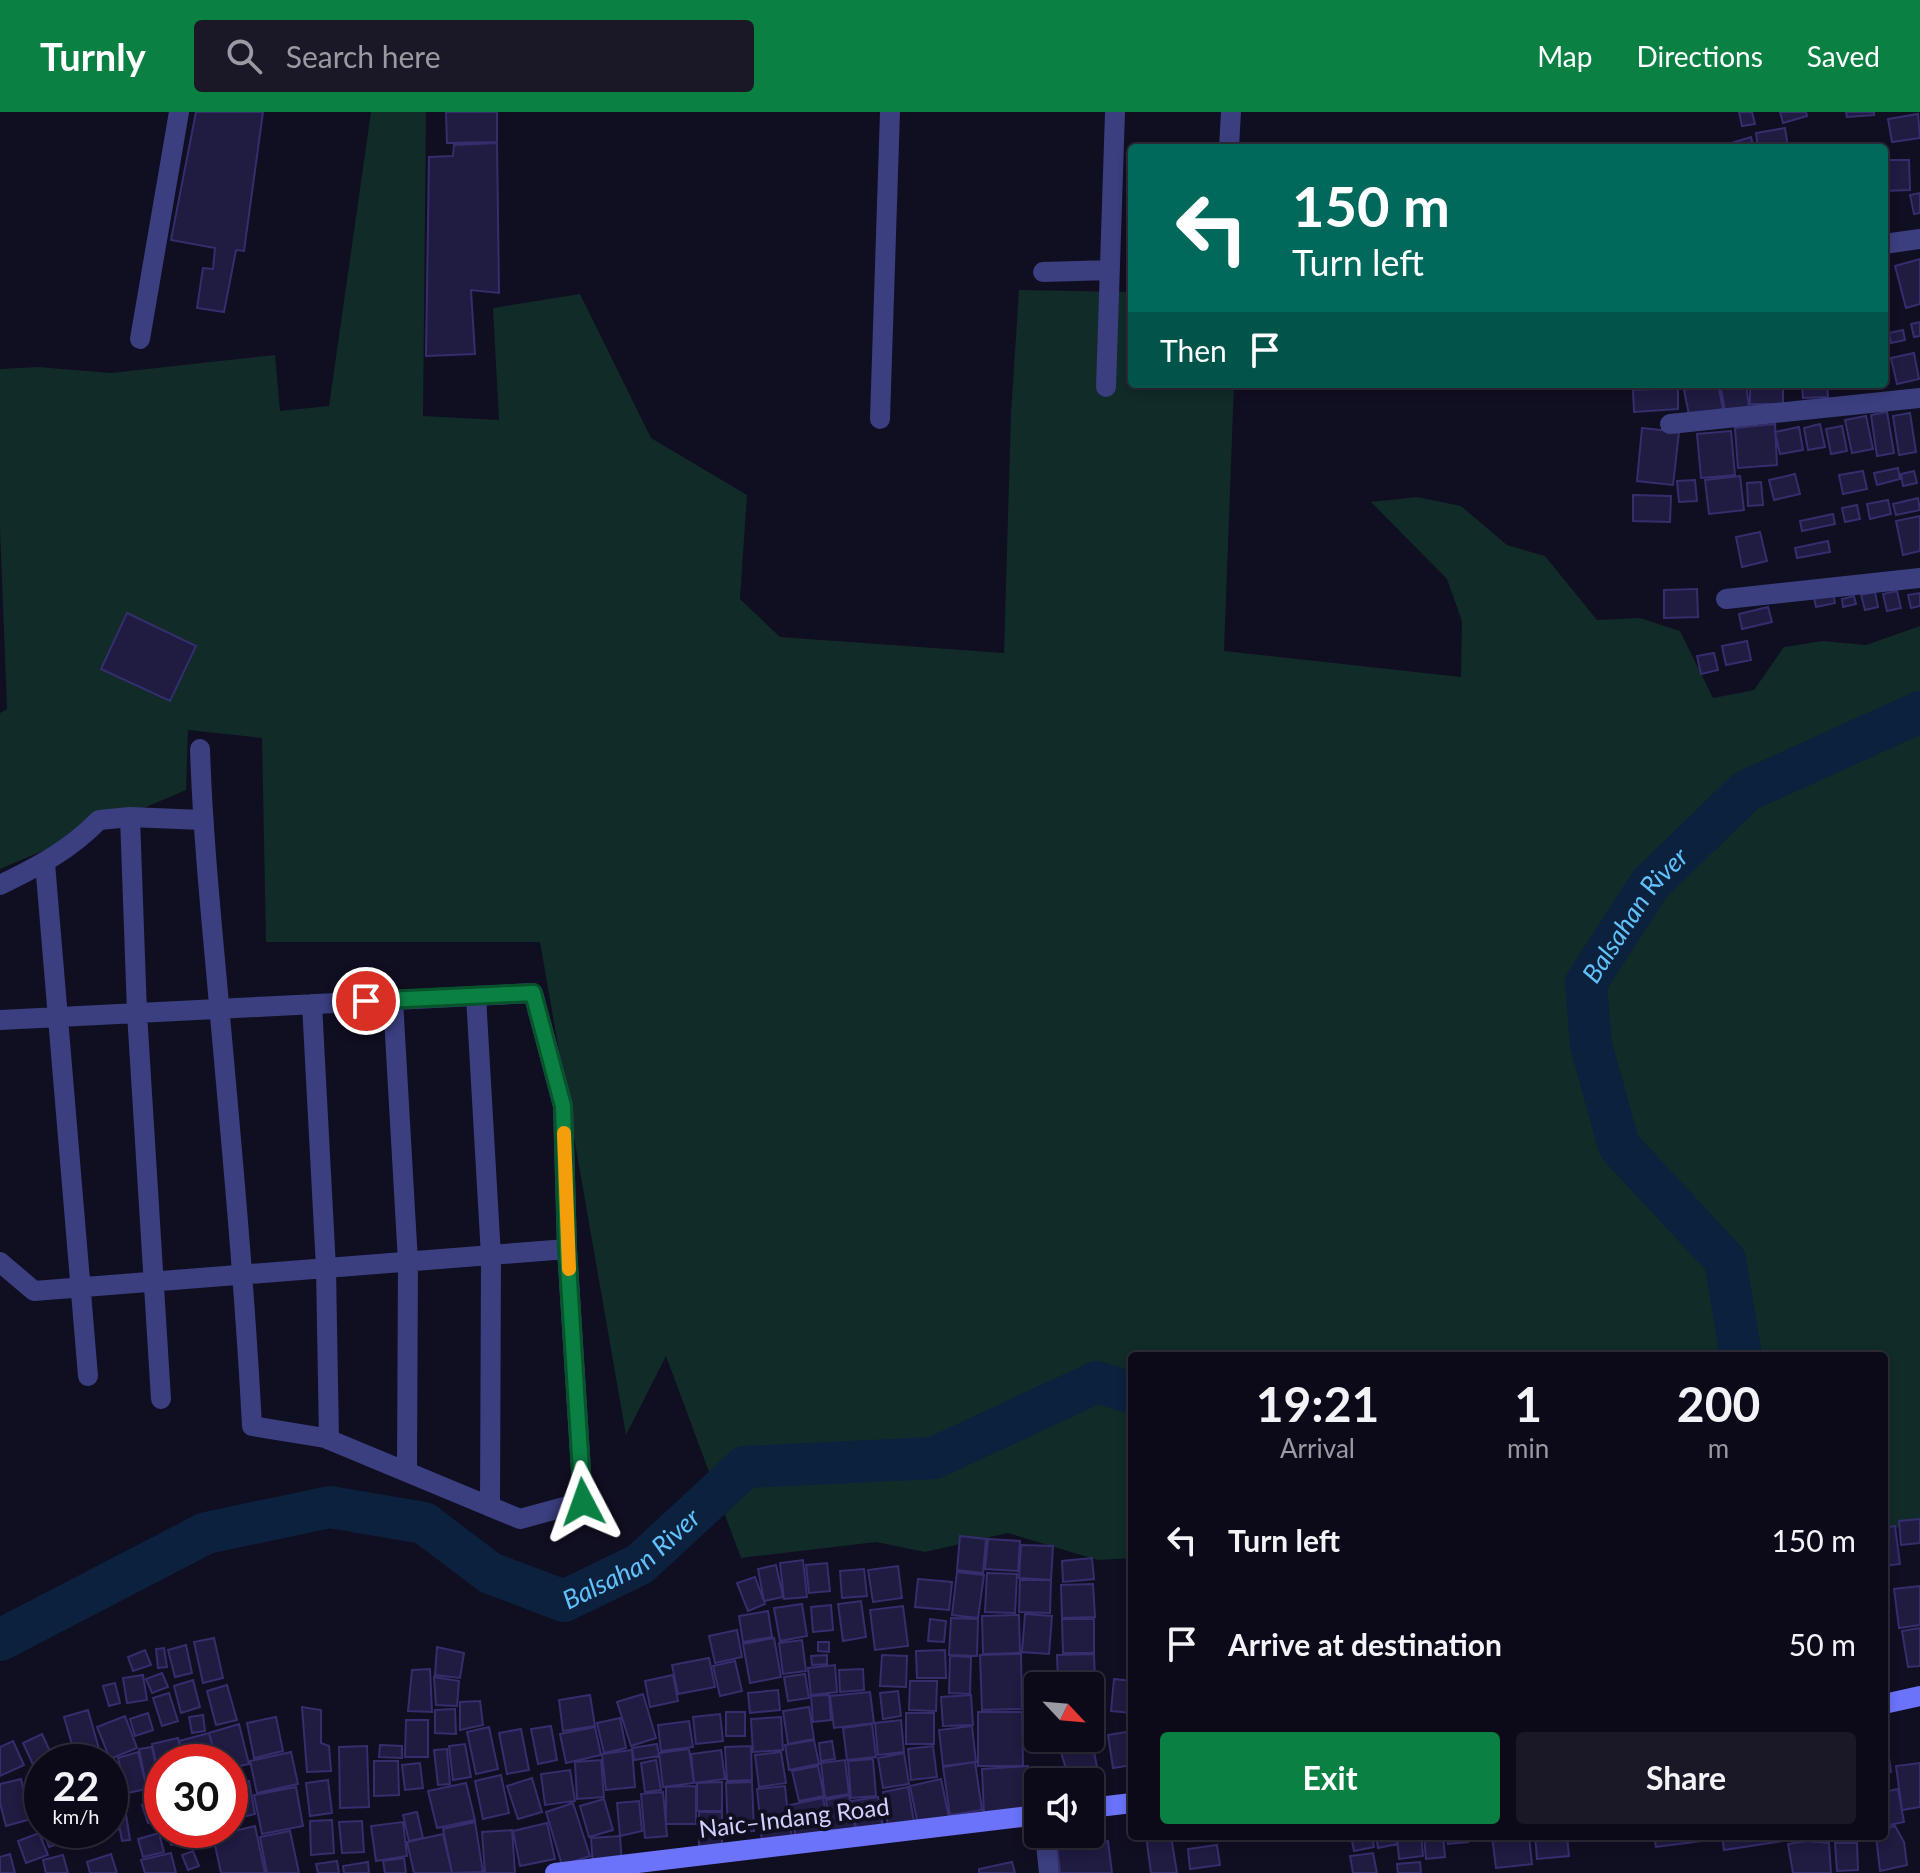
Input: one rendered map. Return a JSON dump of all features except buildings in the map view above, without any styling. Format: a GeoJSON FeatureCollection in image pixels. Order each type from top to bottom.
{"type":"FeatureCollection","features":[{"type":"Feature","properties":{"kind":"main road"},"geometry":{"type":"LineString","coordinates":[[1888,1703],[1920,1696]]}},
{"type":"Feature","properties":{"kind":"main road"},"geometry":{"type":"LineString","coordinates":[[1104,1806],[1128,1803]]}},
{"type":"Feature","properties":{"kind":"main road","name":"Naic–Indang Road"},"geometry":{"type":"LineString","coordinates":[[555,1873],[1024,1817]]}},
{"type":"Feature","properties":{"kind":"street"},"geometry":{"type":"LineString","coordinates":[[140,339],[179,112]]}},
{"type":"Feature","properties":{"kind":"street"},"geometry":{"type":"LineString","coordinates":[[880,419],[890,112]]}},
{"type":"Feature","properties":{"kind":"street"},"geometry":{"type":"LineString","coordinates":[[1106,387],[1115,112]]}},
{"type":"Feature","properties":{"kind":"street"},"geometry":{"type":"LineString","coordinates":[[1229,144],[1231,112]]}},
{"type":"Feature","properties":{"kind":"street"},"geometry":{"type":"LineString","coordinates":[[1888,243],[1920,239]]}},
{"type":"Feature","properties":{"kind":"street"},"geometry":{"type":"LineString","coordinates":[[1043,272],[1110,270]]}},
{"type":"Feature","properties":{"kind":"street"},"geometry":{"type":"LineString","coordinates":[[1670,424],[1920,398]]}},
{"type":"Feature","properties":{"kind":"street"},"geometry":{"type":"LineString","coordinates":[[1726,599],[1920,578]]}},
{"type":"Feature","properties":{"kind":"street"},"geometry":{"type":"LineString","coordinates":[[0,1020],[220,1009],[312,1004],[533,993],[563,1106],[567,1249],[583,1502],[520,1519],[329,1440],[252,1426],[244,1275],[220,1009],[202,820],[200,749]]}},
{"type":"Feature","properties":{"kind":"street"},"geometry":{"type":"LineString","coordinates":[[0,885],[45,863],[80,840],[99,820],[130,817],[202,820]]}},
{"type":"Feature","properties":{"kind":"street"},"geometry":{"type":"LineString","coordinates":[[130,817],[137,1013],[161,1399]]}},
{"type":"Feature","properties":{"kind":"street"},"geometry":{"type":"LineString","coordinates":[[45,863],[88,1376]]}},
{"type":"Feature","properties":{"kind":"street"},"geometry":{"type":"LineString","coordinates":[[476,996],[491,1256],[490,1507]]}},
{"type":"Feature","properties":{"kind":"street"},"geometry":{"type":"LineString","coordinates":[[393,1000],[408,1262],[407,1472]]}},
{"type":"Feature","properties":{"kind":"street"},"geometry":{"type":"LineString","coordinates":[[312,1004],[326,1268],[329,1440]]}},
{"type":"Feature","properties":{"kind":"street"},"geometry":{"type":"LineString","coordinates":[[0,1262],[34,1291],[567,1249]]}},
{"type":"Feature","properties":{"kind":"street"},"geometry":{"type":"LineString","coordinates":[[1046,1848],[1049,1873]]}},
{"type":"Feature","properties":{"kind":"green space"},"geometry":{"type":"Polygon","coordinates":[[[371,112],[426,112],[423,416],[499,420],[493,308],[580,294],[651,438],[747,495],[740,599],[780,637],[1004,653],[1011,414],[1019,290],[1128,292],[1128,388],[1234,388],[1224,651],[1461,677],[1462,621],[1447,579],[1371,502],[1417,497],[1461,506],[1507,545],[1545,556],[1597,620],[1640,618],[1680,631],[1713,698],[1754,690],[1784,647],[1823,641],[1866,645],[1920,626],[1920,1524],[1888,1529],[1888,1352],[1128,1352],[1128,1558],[1098,1560],[1008,1533],[925,1552],[876,1542],[741,1558],[666,1356],[626,1435],[540,942],[266,942],[262,738],[188,730],[186,790],[0,869],[0,713],[7,709],[0,528],[0,369],[38,367],[111,373],[275,355],[280,411],[329,406],[371,112]]]}},
{"type":"Feature","properties":{"kind":"waterway","name":"Balsahan River"},"geometry":{"type":"LineString","coordinates":[[1740,1352],[1725,1260],[1619,1146],[1591,1045],[1586,983],[1650,884],[1746,791],[1920,712]]}},
{"type":"Feature","properties":{"kind":"waterway","name":"Balsahan River"},"geometry":{"type":"LineString","coordinates":[[0,1640],[206,1533],[330,1507],[424,1523],[490,1573],[564,1601],[640,1564],[745,1467],[934,1458],[1097,1382],[1128,1392]]}},
{"type":"Feature","properties":{"kind":"slow traffic"},"geometry":{"type":"LineString","coordinates":[[564,1133],[569,1269]]}},
{"type":"Feature","properties":{"kind":"route"},"geometry":{"type":"LineString","coordinates":[[366,1001],[533,993],[563,1106],[567,1249],[583,1502]]}}]}
